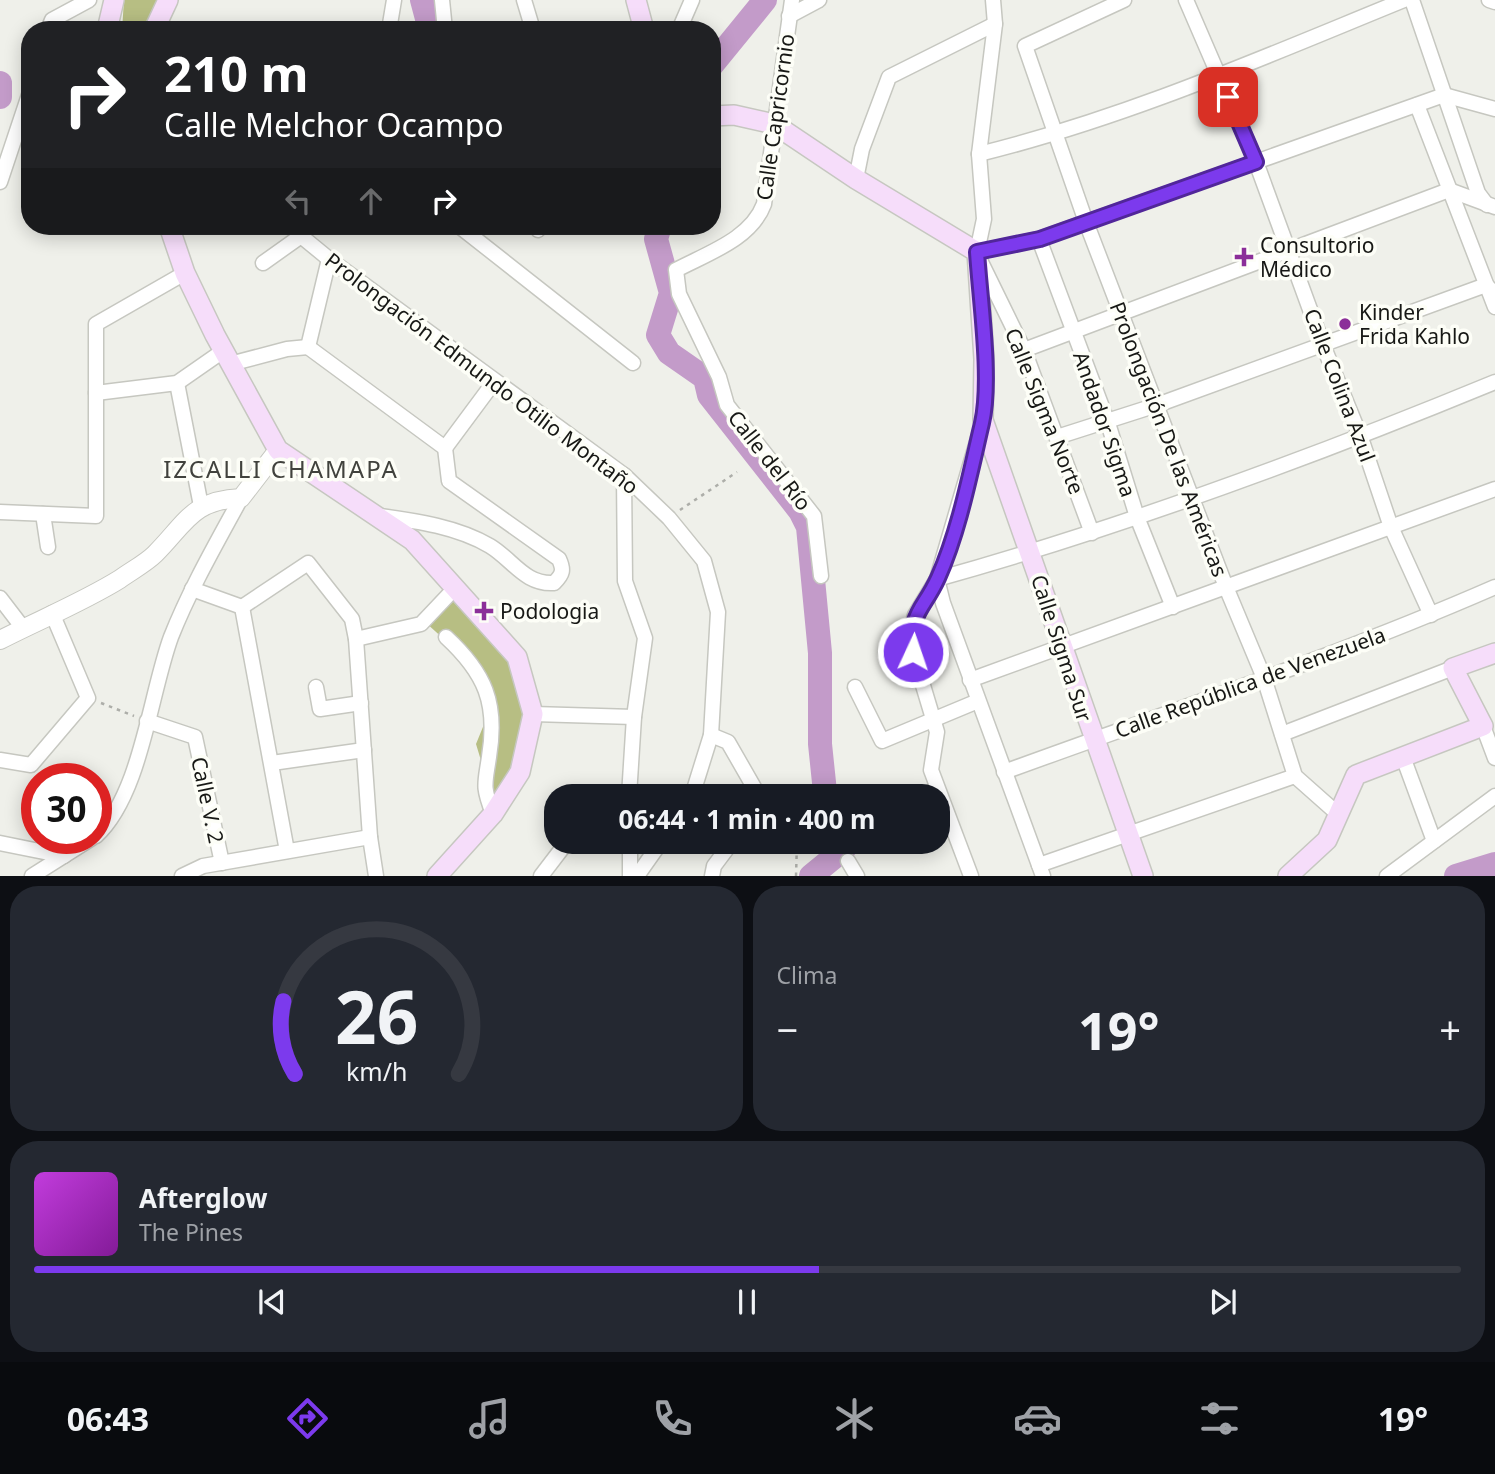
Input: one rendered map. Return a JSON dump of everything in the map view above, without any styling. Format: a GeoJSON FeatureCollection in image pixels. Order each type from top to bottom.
{"type":"FeatureCollection","features":[{"type":"Feature","properties":{"kind":"main road"},"geometry":{"type":"LineString","coordinates":[[107,21],[114,0]]}},
{"type":"Feature","properties":{"kind":"main road"},"geometry":{"type":"LineString","coordinates":[[162,21],[168,0]]}},
{"type":"Feature","properties":{"kind":"main road"},"geometry":{"type":"LineString","coordinates":[[636,0],[642,21]]}},
{"type":"Feature","properties":{"kind":"main road"},"geometry":{"type":"LineString","coordinates":[[721,116],[734,115],[774,124],[856,179],[977,252],[984,359],[983,419]]}},
{"type":"Feature","properties":{"kind":"main road"},"geometry":{"type":"LineString","coordinates":[[172,235],[185,273],[278,450],[412,540],[517,657],[533,714],[520,772],[493,814],[445,872]]}},
{"type":"Feature","properties":{"kind":"main road","name":"Calle Sigma Sur"},"geometry":{"type":"LineString","coordinates":[[983,419],[1143,876]]}},
{"type":"Feature","properties":{"kind":"main road"},"geometry":{"type":"LineString","coordinates":[[1285,875],[1327,841],[1356,775],[1483,726],[1453,668],[1495,653]]}},
{"type":"Feature","properties":{"kind":"street"},"geometry":{"type":"LineString","coordinates":[[51,21],[89,0]]}},
{"type":"Feature","properties":{"kind":"street"},"geometry":{"type":"LineString","coordinates":[[393,21],[394,0]]}},
{"type":"Feature","properties":{"kind":"street"},"geometry":{"type":"LineString","coordinates":[[442,0],[444,21]]}},
{"type":"Feature","properties":{"kind":"street"},"geometry":{"type":"LineString","coordinates":[[524,0],[530,21]]}},
{"type":"Feature","properties":{"kind":"street"},"geometry":{"type":"LineString","coordinates":[[683,21],[692,0]]}},
{"type":"Feature","properties":{"kind":"street","name":"Calle Capricornio"},"geometry":{"type":"LineString","coordinates":[[676,270],[744,233],[758,221],[764,204],[793,0]]}},
{"type":"Feature","properties":{"kind":"street"},"geometry":{"type":"LineString","coordinates":[[789,16],[819,0]]}},
{"type":"Feature","properties":{"kind":"street"},"geometry":{"type":"LineString","coordinates":[[993,0],[995,24],[979,154],[984,219],[977,252],[1040,239],[1444,95],[1495,109]]}},
{"type":"Feature","properties":{"kind":"street","name":"Prolongación De las Américas"},"geometry":{"type":"LineString","coordinates":[[1124,0],[1025,46],[1086,222],[1226,587],[1264,678],[1295,776]]}},
{"type":"Feature","properties":{"kind":"street","name":"Calle Colina Azul"},"geometry":{"type":"LineString","coordinates":[[1186,0],[1291,251],[1323,345],[1361,438],[1391,527],[1432,615]]}},
{"type":"Feature","properties":{"kind":"street"},"geometry":{"type":"LineString","coordinates":[[979,154],[1056,135],[1218,75],[1404,0]]}},
{"type":"Feature","properties":{"kind":"street"},"geometry":{"type":"LineString","coordinates":[[1412,0],[1478,193],[1491,206]]}},
{"type":"Feature","properties":{"kind":"street"},"geometry":{"type":"LineString","coordinates":[[1489,0],[1495,2]]}},
{"type":"Feature","properties":{"kind":"street"},"geometry":{"type":"LineString","coordinates":[[856,179],[862,149],[890,77],[995,24]]}},
{"type":"Feature","properties":{"kind":"street"},"geometry":{"type":"LineString","coordinates":[[1417,105],[1495,307]]}},
{"type":"Feature","properties":{"kind":"street"},"geometry":{"type":"LineString","coordinates":[[0,181],[21,119]]}},
{"type":"Feature","properties":{"kind":"street"},"geometry":{"type":"LineString","coordinates":[[1024,350],[1449,190],[1491,206]]}},
{"type":"Feature","properties":{"kind":"street"},"geometry":{"type":"LineString","coordinates":[[263,262],[293,235]]}},
{"type":"Feature","properties":{"kind":"street","name":"Prolongación Edmundo Otilio Montaño"},"geometry":{"type":"LineString","coordinates":[[302,235],[329,259],[624,475],[669,518],[704,561],[718,612],[711,735],[696,784]]}},
{"type":"Feature","properties":{"kind":"street"},"geometry":{"type":"LineString","coordinates":[[470,235],[633,363]]}},
{"type":"Feature","properties":{"kind":"street","name":"Andador Sigma"},"geometry":{"type":"LineString","coordinates":[[1040,239],[1072,333],[1108,423],[1137,517],[1173,607]]}},
{"type":"Feature","properties":{"kind":"street","name":"Calle Sigma Norte"},"geometry":{"type":"LineString","coordinates":[[977,252],[1024,350],[1092,533]]}},
{"type":"Feature","properties":{"kind":"street"},"geometry":{"type":"LineString","coordinates":[[308,347],[329,259]]}},
{"type":"Feature","properties":{"kind":"street","name":"Calle del Río"},"geometry":{"type":"LineString","coordinates":[[676,270],[679,294],[719,377],[727,405],[814,516],[821,576]]}},
{"type":"Feature","properties":{"kind":"street"},"geometry":{"type":"LineString","coordinates":[[0,512],[96,516],[96,324],[185,273]]}},
{"type":"Feature","properties":{"kind":"street"},"geometry":{"type":"LineString","coordinates":[[1058,437],[1108,423],[1323,345],[1490,290]]}},
{"type":"Feature","properties":{"kind":"street"},"geometry":{"type":"LineString","coordinates":[[96,393],[177,383],[227,357],[308,347],[445,448]]}},
{"type":"Feature","properties":{"kind":"street"},"geometry":{"type":"LineString","coordinates":[[379,516],[427,523],[490,546],[533,581],[554,583],[562,575],[563,568],[559,559],[449,481],[445,448],[494,382]]}},
{"type":"Feature","properties":{"kind":"street"},"geometry":{"type":"LineString","coordinates":[[937,579],[1092,533],[1361,438],[1495,382]]}},
{"type":"Feature","properties":{"kind":"street"},"geometry":{"type":"LineString","coordinates":[[177,383],[201,506]]}},
{"type":"Feature","properties":{"kind":"street"},"geometry":{"type":"LineString","coordinates":[[971,875],[931,770],[937,746],[937,732],[913,652],[911,630],[915,615],[937,579],[983,419]]}},
{"type":"Feature","properties":{"kind":"street"},"geometry":{"type":"LineString","coordinates":[[112,819],[116,815],[147,721],[171,639],[192,589],[241,498],[278,450]]}},
{"type":"Feature","properties":{"kind":"street"},"geometry":{"type":"LineString","coordinates":[[624,475],[625,581],[645,638],[627,784]]}},
{"type":"Feature","properties":{"kind":"street"},"geometry":{"type":"LineString","coordinates":[[970,680],[1495,489]]}},
{"type":"Feature","properties":{"kind":"street"},"geometry":{"type":"LineString","coordinates":[[0,640],[118,580],[154,555],[186,518],[201,506],[221,499],[241,498]]}},
{"type":"Feature","properties":{"kind":"street"},"geometry":{"type":"LineString","coordinates":[[43,514],[48,547]]}},
{"type":"Feature","properties":{"kind":"street"},"geometry":{"type":"LineString","coordinates":[[242,607],[308,563],[352,619],[356,639],[370,836],[376,876]]}},
{"type":"Feature","properties":{"kind":"street"},"geometry":{"type":"LineString","coordinates":[[937,579],[970,680],[1041,870],[1128,832],[1295,776],[1339,815]]}},
{"type":"Feature","properties":{"kind":"street"},"geometry":{"type":"LineString","coordinates":[[356,639],[421,624],[456,587]]}},
{"type":"Feature","properties":{"kind":"street","name":"Calle República de Venezuela"},"geometry":{"type":"LineString","coordinates":[[1004,772],[1432,615],[1495,587]]}},
{"type":"Feature","properties":{"kind":"street"},"geometry":{"type":"LineString","coordinates":[[192,589],[242,607]]}},
{"type":"Feature","properties":{"kind":"street"},"geometry":{"type":"LineString","coordinates":[[0,598],[23,628]]}},
{"type":"Feature","properties":{"kind":"street"},"geometry":{"type":"LineString","coordinates":[[242,607],[287,851]]}},
{"type":"Feature","properties":{"kind":"street"},"geometry":{"type":"LineString","coordinates":[[0,760],[31,765],[88,698],[52,612]]}},
{"type":"Feature","properties":{"kind":"street"},"geometry":{"type":"LineString","coordinates":[[446,637],[479,671],[491,704],[490,755],[483,787],[493,814]]}},
{"type":"Feature","properties":{"kind":"street"},"geometry":{"type":"LineString","coordinates":[[1282,734],[1453,668]]}},
{"type":"Feature","properties":{"kind":"street"},"geometry":{"type":"LineString","coordinates":[[316,687],[320,709],[360,703]]}},
{"type":"Feature","properties":{"kind":"street"},"geometry":{"type":"LineString","coordinates":[[855,687],[882,741],[978,701]]}},
{"type":"Feature","properties":{"kind":"street"},"geometry":{"type":"LineString","coordinates":[[533,714],[634,717]]}},
{"type":"Feature","properties":{"kind":"street","name":"Calle V. 2"},"geometry":{"type":"LineString","coordinates":[[147,721],[195,737],[222,863]]}},
{"type":"Feature","properties":{"kind":"street"},"geometry":{"type":"LineString","coordinates":[[1483,726],[1495,758]]}},
{"type":"Feature","properties":{"kind":"street"},"geometry":{"type":"LineString","coordinates":[[711,735],[728,742],[752,784]]}},
{"type":"Feature","properties":{"kind":"street"},"geometry":{"type":"LineString","coordinates":[[272,763],[364,750]]}},
{"type":"Feature","properties":{"kind":"street"},"geometry":{"type":"LineString","coordinates":[[1402,757],[1434,841]]}},
{"type":"Feature","properties":{"kind":"street"},"geometry":{"type":"LineString","coordinates":[[1387,876],[1495,796]]}},
{"type":"Feature","properties":{"kind":"street"},"geometry":{"type":"LineString","coordinates":[[183,876],[190,869],[205,871],[222,863],[370,836]]}},
{"type":"Feature","properties":{"kind":"street"},"geometry":{"type":"LineString","coordinates":[[0,843],[64,856]]}},
{"type":"Feature","properties":{"kind":"street"},"geometry":{"type":"LineString","coordinates":[[32,876],[67,854]]}},
{"type":"Feature","properties":{"kind":"street"},"geometry":{"type":"LineString","coordinates":[[541,876],[557,854]]}},
{"type":"Feature","properties":{"kind":"street"},"geometry":{"type":"LineString","coordinates":[[630,854],[631,876]]}},
{"type":"Feature","properties":{"kind":"street"},"geometry":{"type":"LineString","coordinates":[[637,876],[653,854]]}},
{"type":"Feature","properties":{"kind":"street"},"geometry":{"type":"LineString","coordinates":[[712,876],[714,866],[723,854]]}},
{"type":"Feature","properties":{"kind":"street"},"geometry":{"type":"LineString","coordinates":[[848,861],[858,876]]}},
{"type":"Feature","properties":{"kind":"path"},"geometry":{"type":"LineString","coordinates":[[669,518],[737,472]]}},
{"type":"Feature","properties":{"kind":"path"},"geometry":{"type":"LineString","coordinates":[[88,698],[147,721]]}},
{"type":"Feature","properties":{"kind":"path"},"geometry":{"type":"LineString","coordinates":[[796,876],[797,854]]}},
{"type":"Feature","properties":{"kind":"green space"},"geometry":{"type":"Polygon","coordinates":[[[124,0],[161,0],[150,21],[123,21],[124,0]]]}},
{"type":"Feature","properties":{"kind":"green space"},"geometry":{"type":"Polygon","coordinates":[[[456,590],[519,669],[523,714],[519,770],[492,797],[476,744],[485,722],[485,699],[470,663],[424,621],[456,590]]]}},
{"type":"Feature","properties":{"kind":"waterway"},"geometry":{"type":"LineString","coordinates":[[422,0],[428,21]]}},
{"type":"Feature","properties":{"kind":"waterway"},"geometry":{"type":"LineString","coordinates":[[721,54],[765,0]]}},
{"type":"Feature","properties":{"kind":"waterway"},"geometry":{"type":"LineString","coordinates":[[0,83],[0,97]]}},
{"type":"Feature","properties":{"kind":"waterway"},"geometry":{"type":"LineString","coordinates":[[657,235],[656,239],[671,293],[658,335],[669,353],[705,378],[709,395],[800,511],[808,527],[820,653],[820,744],[824,784]]}},
{"type":"Feature","properties":{"kind":"waterway"},"geometry":{"type":"LineString","coordinates":[[811,876],[838,854]]}},
{"type":"Feature","properties":{"kind":"waterway"},"geometry":{"type":"LineString","coordinates":[[1456,876],[1495,864]]}},
{"type":"Feature","properties":{"kind":"place","name":"Consultorio Médico"},"geometry":{"type":"Point","coordinates":[1244,257]}},
{"type":"Feature","properties":{"kind":"place","name":"Kinder Frida Kahlo"},"geometry":{"type":"Point","coordinates":[1345,324]}},
{"type":"Feature","properties":{"kind":"place","name":"Podologia"},"geometry":{"type":"Point","coordinates":[484,611]}},
{"type":"Feature","properties":{"kind":"district","name":"IZCALLI CHAMAPA"},"geometry":{"type":"Point","coordinates":[281,468]}},
{"type":"Feature","properties":{"kind":"route"},"geometry":{"type":"LineString","coordinates":[[913,652],[911,630],[915,615],[937,579],[983,419],[984,359],[977,252],[1040,239],[1256,162],[1228,97]]}}]}
